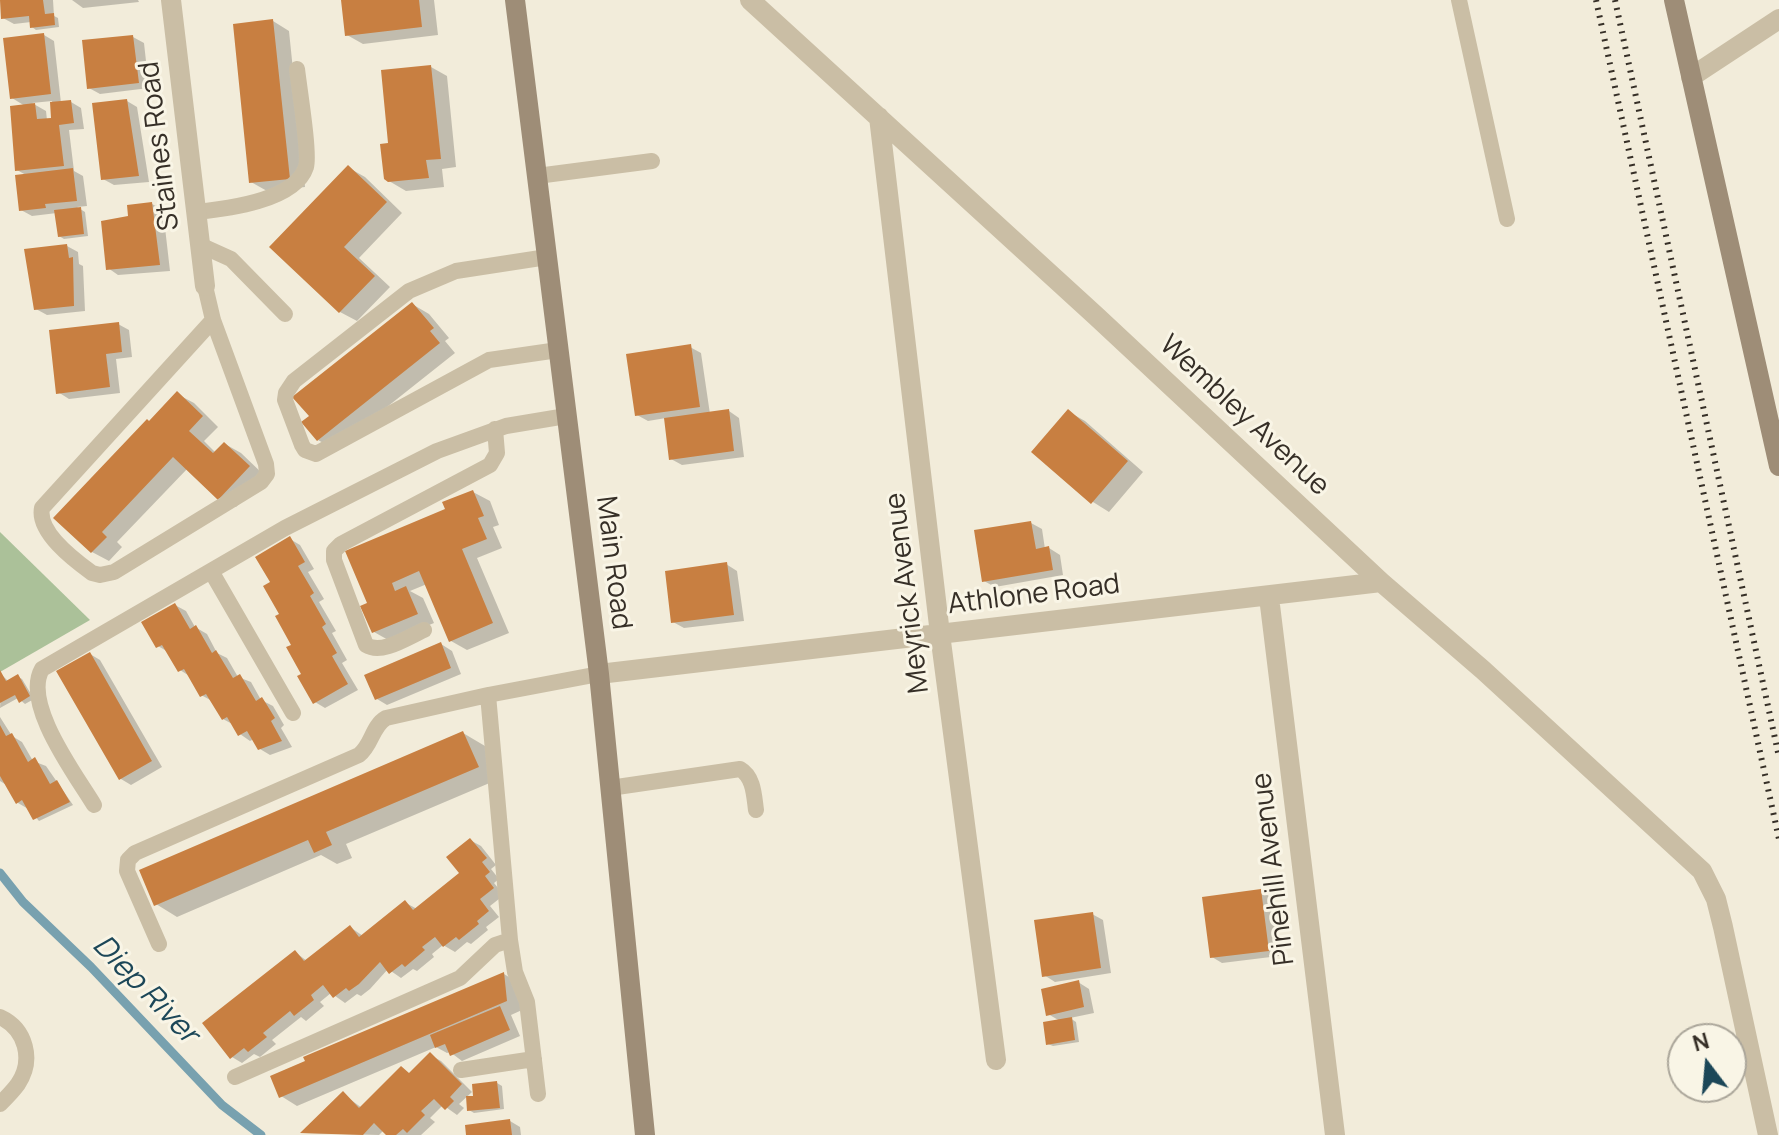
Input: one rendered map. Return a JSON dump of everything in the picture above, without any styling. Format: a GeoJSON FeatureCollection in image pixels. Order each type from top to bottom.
{"type":"FeatureCollection","features":[{"type":"Feature","properties":{"kind":"main road","name":"Main Road"},"geometry":{"type":"LineString","coordinates":[[515,0],[599,674],[645,1135]]}},
{"type":"Feature","properties":{"kind":"main road"},"geometry":{"type":"LineString","coordinates":[[1674,0],[1775,429],[1779,466]]}},
{"type":"Feature","properties":{"kind":"street","name":"Staines Road"},"geometry":{"type":"LineString","coordinates":[[171,0],[205,286]]}},
{"type":"Feature","properties":{"kind":"street","name":"Wembley Avenue"},"geometry":{"type":"LineString","coordinates":[[750,0],[1381,582],[1483,670],[1702,871],[1716,899],[1768,1135]]}},
{"type":"Feature","properties":{"kind":"street"},"geometry":{"type":"LineString","coordinates":[[1691,77],[1779,19]]}},
{"type":"Feature","properties":{"kind":"street","name":"Meyrick Avenue"},"geometry":{"type":"LineString","coordinates":[[879,117],[940,634],[996,1060]]}},
{"type":"Feature","properties":{"kind":"street","name":"Athlone Road"},"geometry":{"type":"LineString","coordinates":[[599,674],[1381,582]]}},
{"type":"Feature","properties":{"kind":"street","name":"Pinehill Avenue"},"geometry":{"type":"LineString","coordinates":[[1269,597],[1335,1135]]}},
{"type":"Feature","properties":{"kind":"lane"},"geometry":{"type":"LineString","coordinates":[[1459,0],[1507,219]]}},
{"type":"Feature","properties":{"kind":"lane"},"geometry":{"type":"LineString","coordinates":[[196,212],[245,205],[289,188],[304,172],[307,157],[297,69]]}},
{"type":"Feature","properties":{"kind":"lane"},"geometry":{"type":"LineString","coordinates":[[537,176],[652,161]]}},
{"type":"Feature","properties":{"kind":"lane"},"geometry":{"type":"LineString","coordinates":[[200,245],[231,259],[285,314]]}},
{"type":"Feature","properties":{"kind":"lane"},"geometry":{"type":"LineString","coordinates":[[547,257],[456,271],[405,294],[294,381],[285,400],[302,445],[305,450],[316,454],[489,360],[558,350]]}},
{"type":"Feature","properties":{"kind":"lane"},"geometry":{"type":"LineString","coordinates":[[205,286],[213,320],[266,464],[265,478],[114,572],[92,573],[48,532],[40,516],[42,508],[213,320]]}},
{"type":"Feature","properties":{"kind":"lane"},"geometry":{"type":"LineString","coordinates":[[94,805],[41,714],[40,672],[285,528],[437,451],[495,429],[566,416]]}},
{"type":"Feature","properties":{"kind":"lane"},"geometry":{"type":"LineString","coordinates":[[424,630],[382,648],[366,645],[334,560],[334,551],[341,544],[490,465],[497,453],[495,429]]}},
{"type":"Feature","properties":{"kind":"lane"},"geometry":{"type":"LineString","coordinates":[[211,571],[293,713]]}},
{"type":"Feature","properties":{"kind":"lane"},"geometry":{"type":"LineString","coordinates":[[159,944],[127,871],[128,860],[135,853],[359,755],[366,749],[377,725],[386,718],[599,674]]}},
{"type":"Feature","properties":{"kind":"lane"},"geometry":{"type":"LineString","coordinates":[[488,695],[510,940],[515,972],[527,1002],[538,1094]]}},
{"type":"Feature","properties":{"kind":"lane"},"geometry":{"type":"LineString","coordinates":[[610,788],[740,769],[747,773],[751,781],[756,810]]}},
{"type":"Feature","properties":{"kind":"lane"},"geometry":{"type":"LineString","coordinates":[[235,1077],[460,978],[495,945],[510,940]]}},
{"type":"Feature","properties":{"kind":"lane"},"geometry":{"type":"LineString","coordinates":[[0,1017],[16,1027],[24,1040],[27,1056],[20,1082],[0,1104]]}},
{"type":"Feature","properties":{"kind":"lane"},"geometry":{"type":"LineString","coordinates":[[461,1070],[534,1059]]}},
{"type":"Feature","properties":{"kind":"green space"},"geometry":{"type":"Polygon","coordinates":[[[0,532],[90,620],[0,672],[0,532]]]}},
{"type":"Feature","properties":{"kind":"building"},"geometry":{"type":"Polygon","coordinates":[[[0,0],[43,0],[45,14],[54,13],[55,25],[30,28],[29,16],[1,19],[0,0]]]}},
{"type":"Feature","properties":{"kind":"building"},"geometry":{"type":"Polygon","coordinates":[[[341,0],[419,0],[422,27],[345,36],[341,0]]]}},
{"type":"Feature","properties":{"kind":"building"},"geometry":{"type":"Polygon","coordinates":[[[273,19],[290,179],[249,183],[233,24],[273,19]]]}},
{"type":"Feature","properties":{"kind":"building"},"geometry":{"type":"Polygon","coordinates":[[[44,33],[51,94],[10,99],[3,38],[44,33]]]}},
{"type":"Feature","properties":{"kind":"building"},"geometry":{"type":"Polygon","coordinates":[[[133,35],[139,83],[87,89],[82,40],[133,35]]]}},
{"type":"Feature","properties":{"kind":"building"},"geometry":{"type":"Polygon","coordinates":[[[431,65],[441,159],[426,160],[429,178],[388,182],[384,179],[380,144],[388,143],[381,70],[431,65]]]}},
{"type":"Feature","properties":{"kind":"building"},"geometry":{"type":"Polygon","coordinates":[[[127,99],[139,176],[101,180],[92,103],[127,99]]]}},
{"type":"Feature","properties":{"kind":"building"},"geometry":{"type":"Polygon","coordinates":[[[71,100],[74,123],[59,125],[64,166],[15,171],[10,106],[35,103],[37,119],[51,118],[50,102],[71,100]]]}},
{"type":"Feature","properties":{"kind":"building"},"geometry":{"type":"Polygon","coordinates":[[[348,165],[387,202],[344,247],[375,276],[339,313],[269,247],[348,165]]]}},
{"type":"Feature","properties":{"kind":"building"},"geometry":{"type":"Polygon","coordinates":[[[73,168],[77,201],[45,204],[46,208],[19,211],[15,175],[73,168]]]}},
{"type":"Feature","properties":{"kind":"building"},"geometry":{"type":"Polygon","coordinates":[[[152,202],[160,265],[106,270],[101,221],[128,216],[127,205],[152,202]]]}},
{"type":"Feature","properties":{"kind":"building"},"geometry":{"type":"Polygon","coordinates":[[[81,207],[84,234],[58,237],[54,210],[81,207]]]}},
{"type":"Feature","properties":{"kind":"building"},"geometry":{"type":"Polygon","coordinates":[[[67,244],[69,258],[73,257],[74,306],[34,310],[24,249],[67,244]]]}},
{"type":"Feature","properties":{"kind":"building"},"geometry":{"type":"Polygon","coordinates":[[[412,302],[434,328],[430,331],[440,343],[317,441],[301,422],[309,416],[292,397],[412,302]]]}},
{"type":"Feature","properties":{"kind":"building"},"geometry":{"type":"Polygon","coordinates":[[[119,322],[122,352],[106,354],[110,387],[56,394],[49,330],[119,322]]]}},
{"type":"Feature","properties":{"kind":"building"},"geometry":{"type":"Polygon","coordinates":[[[691,344],[700,407],[635,416],[626,354],[691,344]]]}},
{"type":"Feature","properties":{"kind":"building"},"geometry":{"type":"Polygon","coordinates":[[[177,391],[203,416],[189,431],[213,453],[224,442],[250,466],[218,500],[173,457],[102,532],[107,537],[91,553],[53,518],[177,391]]]}},
{"type":"Feature","properties":{"kind":"building"},"geometry":{"type":"Polygon","coordinates":[[[729,409],[734,451],[669,460],[664,418],[729,409]]]}},
{"type":"Feature","properties":{"kind":"building"},"geometry":{"type":"Polygon","coordinates":[[[1068,409],[1128,461],[1091,504],[1031,452],[1068,409]]]}},
{"type":"Feature","properties":{"kind":"building"},"geometry":{"type":"Polygon","coordinates":[[[473,490],[484,516],[478,518],[487,539],[462,549],[493,623],[449,642],[419,571],[392,583],[395,591],[406,586],[418,614],[372,633],[360,606],[367,603],[345,551],[445,509],[442,502],[473,490]]]}},
{"type":"Feature","properties":{"kind":"building"},"geometry":{"type":"Polygon","coordinates":[[[1031,521],[1036,549],[1049,546],[1053,570],[982,582],[974,530],[1031,521]]]}},
{"type":"Feature","properties":{"kind":"building"},"geometry":{"type":"Polygon","coordinates":[[[290,536],[305,562],[298,566],[314,593],[310,596],[326,624],[322,627],[337,653],[332,656],[348,684],[313,704],[297,676],[301,674],[286,647],[291,645],[275,616],[279,614],[263,586],[270,582],[255,557],[290,536]]]}},
{"type":"Feature","properties":{"kind":"building"},"geometry":{"type":"Polygon","coordinates":[[[727,562],[734,615],[671,623],[665,571],[727,562]]]}},
{"type":"Feature","properties":{"kind":"building"},"geometry":{"type":"Polygon","coordinates":[[[175,603],[190,629],[196,625],[212,653],[216,650],[233,678],[240,674],[256,701],[262,697],[275,718],[271,721],[282,741],[258,750],[247,731],[238,736],[227,717],[222,720],[206,694],[200,697],[184,669],[178,672],[162,645],[156,648],[141,622],[175,603]]]}},
{"type":"Feature","properties":{"kind":"building"},"geometry":{"type":"Polygon","coordinates":[[[441,642],[451,668],[375,700],[364,675],[441,642]]]}},
{"type":"Feature","properties":{"kind":"building"},"geometry":{"type":"Polygon","coordinates":[[[90,652],[152,761],[119,780],[56,671],[90,652]]]}},
{"type":"Feature","properties":{"kind":"building"},"geometry":{"type":"Polygon","coordinates":[[[0,670],[6,681],[18,674],[30,696],[19,703],[15,695],[0,703],[0,670]]]}},
{"type":"Feature","properties":{"kind":"building"},"geometry":{"type":"Polygon","coordinates":[[[0,725],[6,736],[12,733],[28,762],[35,757],[50,784],[57,780],[70,802],[33,820],[22,800],[16,804],[0,776],[0,725]]]}},
{"type":"Feature","properties":{"kind":"building"},"geometry":{"type":"Polygon","coordinates":[[[463,731],[479,767],[326,832],[332,845],[314,853],[308,840],[154,906],[139,870],[463,731]]]}},
{"type":"Feature","properties":{"kind":"building"},"geometry":{"type":"Polygon","coordinates":[[[470,838],[487,858],[482,862],[490,872],[485,876],[494,888],[480,899],[489,911],[477,921],[479,924],[459,940],[456,937],[443,947],[435,937],[405,967],[402,964],[389,974],[380,962],[359,984],[349,991],[346,988],[333,998],[323,985],[311,995],[314,1000],[294,1016],[290,1011],[263,1033],[267,1037],[248,1052],[244,1048],[230,1059],[202,1023],[295,950],[304,961],[350,925],[359,937],[405,900],[413,910],[459,873],[446,857],[470,838]]]}},
{"type":"Feature","properties":{"kind":"building"},"geometry":{"type":"Polygon","coordinates":[[[1261,889],[1269,951],[1210,958],[1202,897],[1261,889]]]}},
{"type":"Feature","properties":{"kind":"building"},"geometry":{"type":"Polygon","coordinates":[[[1093,912],[1101,968],[1042,977],[1034,920],[1093,912]]]}},
{"type":"Feature","properties":{"kind":"building"},"geometry":{"type":"Polygon","coordinates":[[[504,972],[507,1001],[279,1098],[270,1076],[305,1061],[303,1057],[504,972]]]}},
{"type":"Feature","properties":{"kind":"building"},"geometry":{"type":"Polygon","coordinates":[[[1079,980],[1084,1007],[1046,1016],[1041,989],[1079,980]]]}},
{"type":"Feature","properties":{"kind":"building"},"geometry":{"type":"Polygon","coordinates":[[[500,1006],[510,1030],[450,1056],[445,1044],[435,1048],[430,1035],[500,1006]]]}},
{"type":"Feature","properties":{"kind":"building"},"geometry":{"type":"Polygon","coordinates":[[[1072,1017],[1075,1040],[1046,1045],[1043,1022],[1072,1017]]]}},
{"type":"Feature","properties":{"kind":"building"},"geometry":{"type":"Polygon","coordinates":[[[430,1052],[462,1084],[450,1097],[454,1101],[445,1110],[434,1099],[421,1111],[425,1115],[407,1133],[403,1129],[396,1135],[386,1135],[374,1123],[363,1135],[300,1133],[343,1091],[359,1108],[401,1066],[409,1073],[430,1052]]]}},
{"type":"Feature","properties":{"kind":"building"},"geometry":{"type":"Polygon","coordinates":[[[497,1081],[500,1108],[467,1111],[466,1096],[473,1096],[472,1084],[497,1081]]]}},
{"type":"Feature","properties":{"kind":"building"},"geometry":{"type":"Polygon","coordinates":[[[510,1119],[512,1135],[466,1135],[465,1125],[510,1119]]]}},
{"type":"Feature","properties":{"kind":"waterway","name":"Diep River"},"geometry":{"type":"LineString","coordinates":[[0,873],[23,902],[91,967],[222,1105],[261,1135]]}},
{"type":"Feature","properties":{"kind":"railway"},"geometry":{"type":"LineString","coordinates":[[1596,0],[1779,839]]}},
{"type":"Feature","properties":{"kind":"railway"},"geometry":{"type":"LineString","coordinates":[[1615,0],[1779,757]]}}]}
